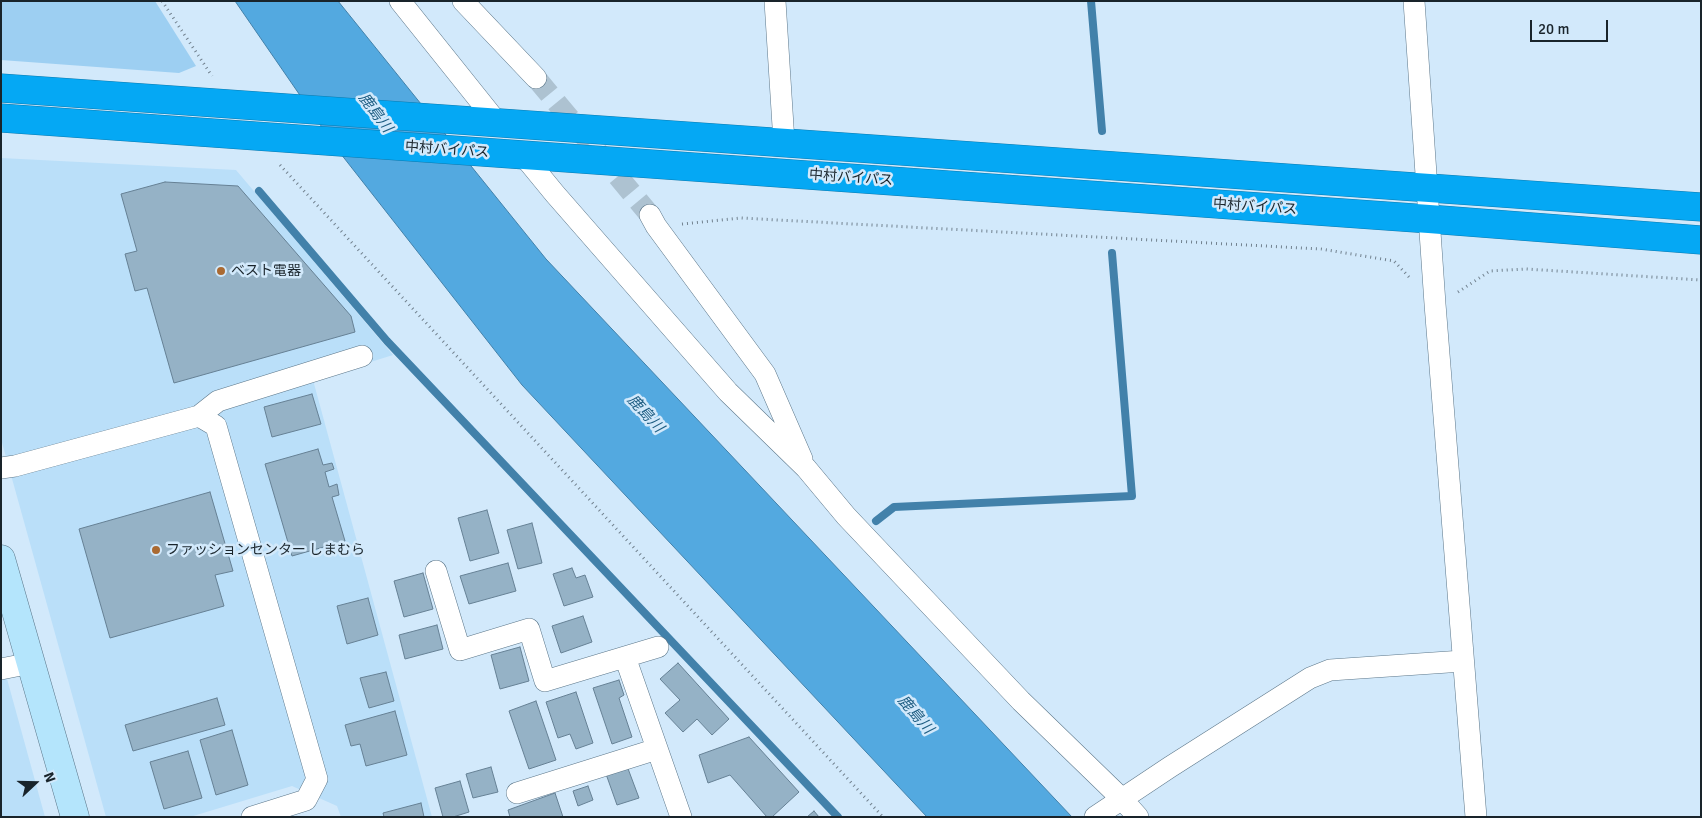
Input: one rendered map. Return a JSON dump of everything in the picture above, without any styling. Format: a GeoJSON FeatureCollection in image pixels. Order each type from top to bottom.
{"type":"FeatureCollection","features":[{"type":"Feature","properties":{"kind":"highway"},"geometry":{"type":"LineString","coordinates":[[1,88],[496,121],[1701,207]]}},
{"type":"Feature","properties":{"kind":"highway","name":"中村バイパス"},"geometry":{"type":"LineString","coordinates":[[1,118],[1701,240]]}},
{"type":"Feature","properties":{"kind":"street"},"geometry":{"type":"LineString","coordinates":[[400,1],[496,121]]}},
{"type":"Feature","properties":{"kind":"street"},"geometry":{"type":"LineString","coordinates":[[464,1],[536,78]]}},
{"type":"Feature","properties":{"kind":"street"},"geometry":{"type":"LineString","coordinates":[[775,1],[784,142]]}},
{"type":"Feature","properties":{"kind":"street"},"geometry":{"type":"LineString","coordinates":[[1414,1],[1435,304],[1476,817]]}},
{"type":"Feature","properties":{"kind":"street"},"geometry":{"type":"LineString","coordinates":[[523,155],[728,392],[806,468],[846,516],[1021,701],[1122,799],[1138,817]]}},
{"type":"Feature","properties":{"kind":"street"},"geometry":{"type":"LineString","coordinates":[[653,221],[766,374],[806,468]]}},
{"type":"Feature","properties":{"kind":"street"},"geometry":{"type":"LineString","coordinates":[[1,468],[15,466],[199,416],[218,401],[362,356]]}},
{"type":"Feature","properties":{"kind":"street"},"geometry":{"type":"LineString","coordinates":[[199,416],[216,426],[317,779],[306,800],[252,817]]}},
{"type":"Feature","properties":{"kind":"street"},"geometry":{"type":"LineString","coordinates":[[1,559],[74,816]]}},
{"type":"Feature","properties":{"kind":"street"},"geometry":{"type":"LineString","coordinates":[[436,570],[460,650],[529,629],[545,681],[658,647]]}},
{"type":"Feature","properties":{"kind":"street"},"geometry":{"type":"LineString","coordinates":[[624,657],[681,817]]}},
{"type":"Feature","properties":{"kind":"street"},"geometry":{"type":"LineString","coordinates":[[1095,817],[1310,678],[1330,670],[1463,661]]}},
{"type":"Feature","properties":{"kind":"street"},"geometry":{"type":"LineString","coordinates":[[1,669],[31,663]]}},
{"type":"Feature","properties":{"kind":"street"},"geometry":{"type":"LineString","coordinates":[[517,793],[657,749]]}},
{"type":"Feature","properties":{"kind":"path"},"geometry":{"type":"LineString","coordinates":[[162,1],[233,104]]}},
{"type":"Feature","properties":{"kind":"path"},"geometry":{"type":"LineString","coordinates":[[258,136],[281,166],[387,282],[883,817]]}},
{"type":"Feature","properties":{"kind":"path"},"geometry":{"type":"LineString","coordinates":[[653,221],[741,218],[1321,249],[1394,261],[1435,304],[1450,298],[1466,285],[1490,271],[1526,269],[1701,280]]}},
{"type":"Feature","properties":{"kind":"shaded area"},"geometry":{"type":"Polygon","coordinates":[[[1,1],[155,1],[196,66],[179,73],[1,60],[1,1]]]}},
{"type":"Feature","properties":{"kind":"shaded area"},"geometry":{"type":"Polygon","coordinates":[[[1,158],[236,170],[393,355],[313,380],[432,817],[341,817],[337,806],[292,786],[190,817],[106,817],[1,439],[1,158]]]}},
{"type":"Feature","properties":{"kind":"shaded area"},"geometry":{"type":"Polygon","coordinates":[[[1,657],[45,817],[1,817],[1,657]]]}},
{"type":"Feature","properties":{"kind":"water","name":"鹿島川"},"geometry":{"type":"Polygon","coordinates":[[[235,1],[338,1],[546,259],[1072,817],[927,817],[522,385],[337,149],[235,1]]]}},
{"type":"Feature","properties":{"kind":"building","name":"ベスト電器"},"geometry":{"type":"Polygon","coordinates":[[[165,182],[238,186],[351,316],[355,332],[174,383],[147,288],[135,291],[125,254],[137,251],[121,194],[165,182]]]}},
{"type":"Feature","properties":{"kind":"building"},"geometry":{"type":"Polygon","coordinates":[[[312,394],[321,424],[272,437],[264,407],[312,394]]]}},
{"type":"Feature","properties":{"kind":"building"},"geometry":{"type":"Polygon","coordinates":[[[318,449],[323,465],[332,463],[334,469],[325,472],[329,487],[337,484],[339,495],[332,497],[345,541],[292,556],[265,464],[318,449]]]}},
{"type":"Feature","properties":{"kind":"building","name":"ファッションセンター しまむら"},"geometry":{"type":"Polygon","coordinates":[[[210,492],[233,571],[215,575],[224,606],[110,638],[79,529],[210,492]]]}},
{"type":"Feature","properties":{"kind":"building"},"geometry":{"type":"Polygon","coordinates":[[[487,510],[499,553],[470,561],[458,518],[487,510]]]}},
{"type":"Feature","properties":{"kind":"building"},"geometry":{"type":"Polygon","coordinates":[[[532,523],[542,563],[518,569],[507,530],[532,523]]]}},
{"type":"Feature","properties":{"kind":"building"},"geometry":{"type":"Polygon","coordinates":[[[508,563],[516,591],[469,604],[460,576],[508,563]]]}},
{"type":"Feature","properties":{"kind":"building"},"geometry":{"type":"Polygon","coordinates":[[[572,568],[576,578],[585,575],[593,597],[564,606],[553,574],[572,568]]]}},
{"type":"Feature","properties":{"kind":"building"},"geometry":{"type":"Polygon","coordinates":[[[423,573],[433,609],[404,617],[394,581],[423,573]]]}},
{"type":"Feature","properties":{"kind":"building"},"geometry":{"type":"Polygon","coordinates":[[[368,598],[378,635],[347,644],[337,606],[368,598]]]}},
{"type":"Feature","properties":{"kind":"building"},"geometry":{"type":"Polygon","coordinates":[[[583,616],[592,642],[561,653],[552,626],[583,616]]]}},
{"type":"Feature","properties":{"kind":"building"},"geometry":{"type":"Polygon","coordinates":[[[437,625],[443,649],[405,659],[399,635],[437,625]]]}},
{"type":"Feature","properties":{"kind":"building"},"geometry":{"type":"Polygon","coordinates":[[[520,647],[529,681],[500,689],[491,655],[520,647]]]}},
{"type":"Feature","properties":{"kind":"building"},"geometry":{"type":"Polygon","coordinates":[[[678,663],[729,719],[712,735],[697,719],[683,732],[665,713],[680,700],[660,679],[678,663]]]}},
{"type":"Feature","properties":{"kind":"building"},"geometry":{"type":"Polygon","coordinates":[[[386,672],[394,701],[369,708],[360,678],[386,672]]]}},
{"type":"Feature","properties":{"kind":"building"},"geometry":{"type":"Polygon","coordinates":[[[619,680],[624,695],[619,698],[632,737],[612,744],[593,688],[619,680]]]}},
{"type":"Feature","properties":{"kind":"building"},"geometry":{"type":"Polygon","coordinates":[[[576,692],[593,743],[576,749],[570,734],[558,738],[546,702],[576,692]]]}},
{"type":"Feature","properties":{"kind":"building"},"geometry":{"type":"Polygon","coordinates":[[[217,698],[225,725],[133,751],[125,725],[217,698]]]}},
{"type":"Feature","properties":{"kind":"building"},"geometry":{"type":"Polygon","coordinates":[[[536,701],[556,760],[529,769],[509,711],[536,701]]]}},
{"type":"Feature","properties":{"kind":"building"},"geometry":{"type":"Polygon","coordinates":[[[395,711],[407,755],[366,766],[360,744],[351,746],[345,725],[395,711]]]}},
{"type":"Feature","properties":{"kind":"building"},"geometry":{"type":"Polygon","coordinates":[[[232,730],[248,785],[216,795],[200,740],[232,730]]]}},
{"type":"Feature","properties":{"kind":"building"},"geometry":{"type":"Polygon","coordinates":[[[749,737],[799,792],[772,817],[767,817],[730,775],[708,783],[699,755],[749,737]]]}},
{"type":"Feature","properties":{"kind":"building"},"geometry":{"type":"Polygon","coordinates":[[[188,751],[202,798],[164,809],[150,762],[188,751]]]}},
{"type":"Feature","properties":{"kind":"building"},"geometry":{"type":"Polygon","coordinates":[[[627,766],[639,798],[617,805],[606,774],[627,766]]]}},
{"type":"Feature","properties":{"kind":"building"},"geometry":{"type":"Polygon","coordinates":[[[491,767],[498,792],[473,798],[466,774],[491,767]]]}},
{"type":"Feature","properties":{"kind":"building"},"geometry":{"type":"Polygon","coordinates":[[[460,781],[469,812],[453,817],[443,817],[435,788],[460,781]]]}},
{"type":"Feature","properties":{"kind":"building"},"geometry":{"type":"Polygon","coordinates":[[[588,786],[593,800],[578,806],[573,791],[588,786]]]}},
{"type":"Feature","properties":{"kind":"building"},"geometry":{"type":"Polygon","coordinates":[[[555,793],[563,817],[510,817],[508,810],[555,793]]]}},
{"type":"Feature","properties":{"kind":"building"},"geometry":{"type":"Polygon","coordinates":[[[421,803],[424,817],[384,817],[383,813],[421,803]]]}},
{"type":"Feature","properties":{"kind":"building"},"geometry":{"type":"Polygon","coordinates":[[[814,811],[819,817],[807,817],[814,811]]]}},
{"type":"Feature","properties":{"kind":"waterway"},"geometry":{"type":"LineString","coordinates":[[1091,1],[1102,131]]}},
{"type":"Feature","properties":{"kind":"waterway"},"geometry":{"type":"LineString","coordinates":[[259,191],[387,341],[838,817]]}},
{"type":"Feature","properties":{"kind":"waterway"},"geometry":{"type":"LineString","coordinates":[[876,521],[894,507],[1132,496],[1112,253]]}},
{"type":"Feature","properties":{"kind":"tunnel"},"geometry":{"type":"LineString","coordinates":[[536,78],[650,215]]}},
{"type":"Feature","properties":{"kind":"place","name":"ベスト電器"},"geometry":{"type":"Point","coordinates":[221,271]}},
{"type":"Feature","properties":{"kind":"place","name":"ファッションセンター しまむら"},"geometry":{"type":"Point","coordinates":[156,550]}}]}
